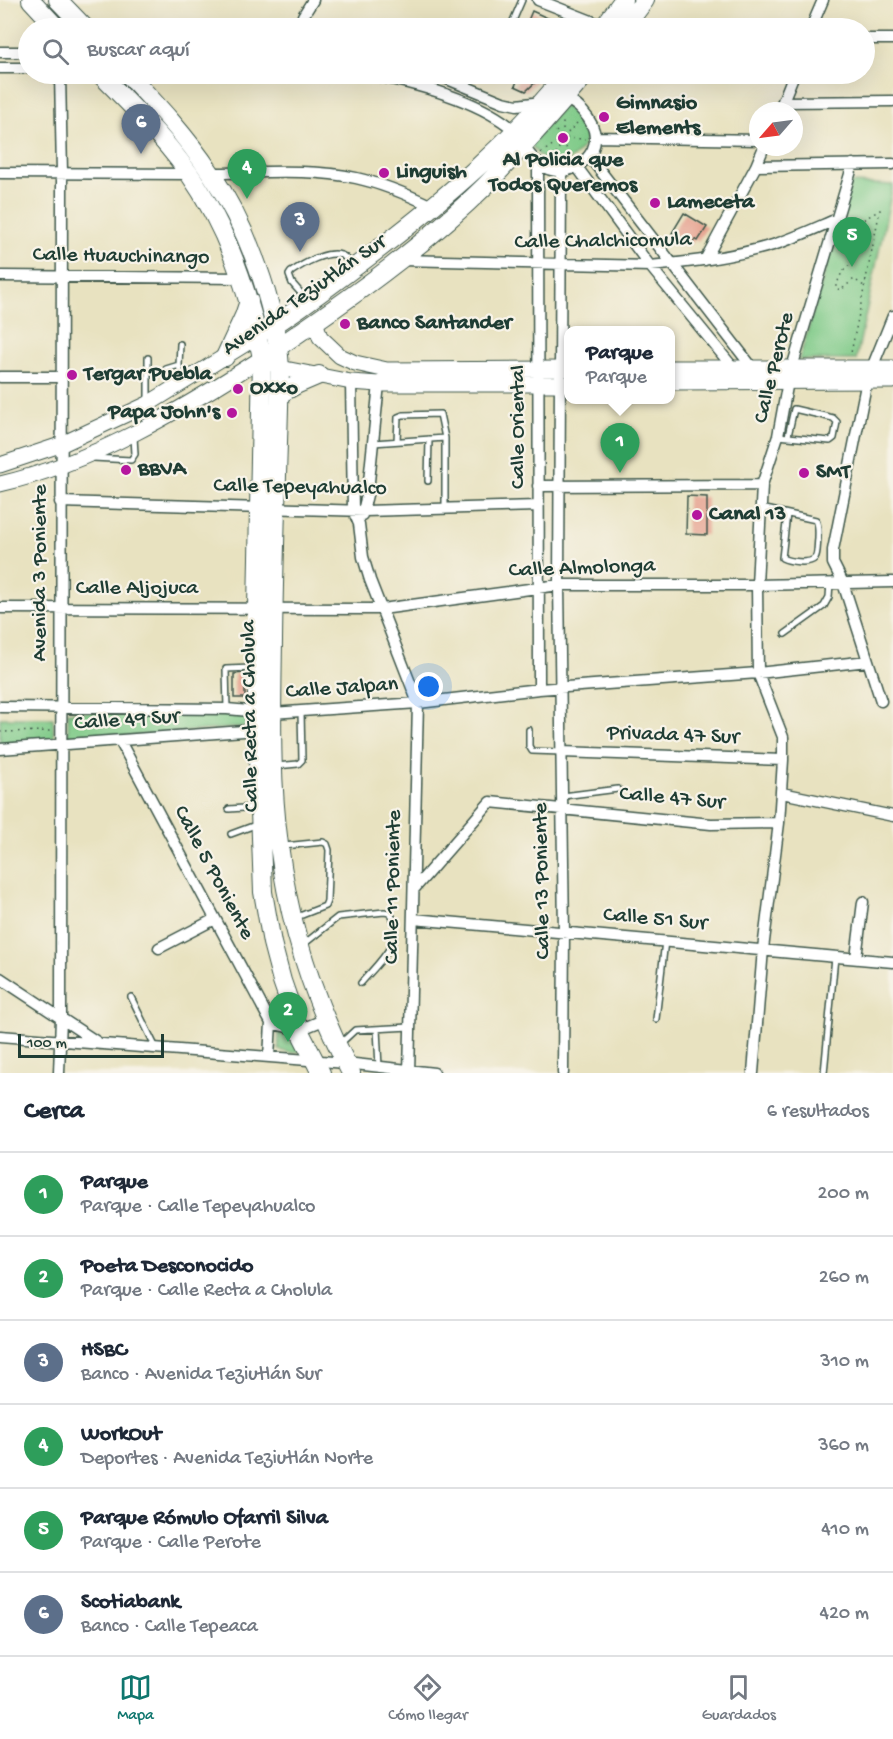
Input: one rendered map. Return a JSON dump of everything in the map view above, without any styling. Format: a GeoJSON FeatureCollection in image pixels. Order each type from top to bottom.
{"type":"FeatureCollection","features":[{"type":"Feature","properties":{"kind":"main road"},"geometry":{"type":"LineString","coordinates":[[31,0],[48,18]]}},
{"type":"Feature","properties":{"kind":"main road"},"geometry":{"type":"LineString","coordinates":[[58,0],[75,18]]}},
{"type":"Feature","properties":{"kind":"main road"},"geometry":{"type":"LineString","coordinates":[[611,18],[623,0]]}},
{"type":"Feature","properties":{"kind":"main road"},"geometry":{"type":"LineString","coordinates":[[632,18],[645,0]]}},
{"type":"Feature","properties":{"kind":"main road","name":"Calle Recta a Cholula"},"geometry":{"type":"LineString","coordinates":[[110,84],[137,111],[189,174],[219,227],[242,278],[258,336],[262,358],[267,507],[265,712],[257,730],[263,892],[272,943],[299,1030],[318,1067]]}},
{"type":"Feature","properties":{"kind":"main road","name":"Calle Recta a Cholula"},"geometry":{"type":"LineString","coordinates":[[137,84],[161,109],[211,173],[245,236],[265,291],[279,347],[280,368],[267,507]]}},
{"type":"Feature","properties":{"kind":"main road","name":"Avenida Teziutlán Sur"},"geometry":{"type":"LineString","coordinates":[[0,484],[61,465],[134,432],[207,394],[279,347],[399,260],[484,186],[558,84]]}},
{"type":"Feature","properties":{"kind":"main road","name":"Avenida Teziutlán Sur"},"geometry":{"type":"LineString","coordinates":[[0,465],[60,445],[148,404],[184,384],[258,336],[434,207],[519,138],[564,99],[577,84]]}},
{"type":"Feature","properties":{"kind":"main road"},"geometry":{"type":"LineString","coordinates":[[265,291],[274,298],[303,305]]}},
{"type":"Feature","properties":{"kind":"main road"},"geometry":{"type":"LineString","coordinates":[[225,357],[249,301]]}},
{"type":"Feature","properties":{"kind":"main road"},"geometry":{"type":"LineString","coordinates":[[315,321],[320,337],[340,356],[355,363],[387,369],[564,376]]}},
{"type":"Feature","properties":{"kind":"main road"},"geometry":{"type":"LineString","coordinates":[[262,358],[280,368],[351,382],[379,384],[538,376]]}},
{"type":"Feature","properties":{"kind":"main road"},"geometry":{"type":"LineString","coordinates":[[675,368],[734,368],[763,381],[790,375]]}},
{"type":"Feature","properties":{"kind":"main road"},"geometry":{"type":"LineString","coordinates":[[675,382],[749,375],[869,374],[893,368]]}},
{"type":"Feature","properties":{"kind":"main road"},"geometry":{"type":"LineString","coordinates":[[869,374],[893,381]]}},
{"type":"Feature","properties":{"kind":"main road"},"geometry":{"type":"LineString","coordinates":[[279,394],[320,375]]}},
{"type":"Feature","properties":{"kind":"main road","name":"Calle Recta a Cholula"},"geometry":{"type":"LineString","coordinates":[[265,609],[257,668],[274,766],[279,846],[292,919],[308,973],[349,1068]]}},
{"type":"Feature","properties":{"kind":"street"},"geometry":{"type":"LineString","coordinates":[[302,18],[313,0]]}},
{"type":"Feature","properties":{"kind":"street"},"geometry":{"type":"LineString","coordinates":[[538,0],[581,18]]}},
{"type":"Feature","properties":{"kind":"street"},"geometry":{"type":"LineString","coordinates":[[815,18],[823,0]]}},
{"type":"Feature","properties":{"kind":"street"},"geometry":{"type":"LineString","coordinates":[[875,39],[893,39]]}},
{"type":"Feature","properties":{"kind":"street"},"geometry":{"type":"LineString","coordinates":[[0,52],[18,52]]}},
{"type":"Feature","properties":{"kind":"street"},"geometry":{"type":"LineString","coordinates":[[0,68],[18,68]]}},
{"type":"Feature","properties":{"kind":"street","name":"Avenida 3 Poniente"},"geometry":{"type":"LineString","coordinates":[[59,1073],[61,1018],[60,84]]}},
{"type":"Feature","properties":{"kind":"street"},"geometry":{"type":"LineString","coordinates":[[411,84],[478,108],[496,118],[551,170],[589,156],[595,137],[587,117],[577,106],[564,99],[510,104],[464,84]]}},
{"type":"Feature","properties":{"kind":"street"},"geometry":{"type":"LineString","coordinates":[[445,95],[450,84]]}},
{"type":"Feature","properties":{"kind":"street"},"geometry":{"type":"LineString","coordinates":[[783,102],[790,84]]}},
{"type":"Feature","properties":{"kind":"street"},"geometry":{"type":"LineString","coordinates":[[803,105],[893,101]]}},
{"type":"Feature","properties":{"kind":"street"},"geometry":{"type":"LineString","coordinates":[[595,137],[749,140]]}},
{"type":"Feature","properties":{"kind":"street"},"geometry":{"type":"LineString","coordinates":[[589,156],[672,264],[749,375]]}},
{"type":"Feature","properties":{"kind":"street"},"geometry":{"type":"LineString","coordinates":[[705,260],[760,156]]}},
{"type":"Feature","properties":{"kind":"street","name":"Calle Oriental"},"geometry":{"type":"LineString","coordinates":[[538,160],[538,689]]}},
{"type":"Feature","properties":{"kind":"street"},"geometry":{"type":"LineString","coordinates":[[577,161],[650,266],[734,368]]}},
{"type":"Feature","properties":{"kind":"street"},"geometry":{"type":"LineString","coordinates":[[756,166],[892,162]]}},
{"type":"Feature","properties":{"kind":"street","name":"Calle Perote"},"geometry":{"type":"LineString","coordinates":[[758,673],[757,585],[762,485],[783,436],[790,375],[853,164]]}},
{"type":"Feature","properties":{"kind":"street","name":"Calle Oriental"},"geometry":{"type":"LineString","coordinates":[[557,167],[564,376],[559,486],[560,688]]}},
{"type":"Feature","properties":{"kind":"street"},"geometry":{"type":"LineString","coordinates":[[0,173],[312,173],[355,177],[389,187],[434,207]]}},
{"type":"Feature","properties":{"kind":"street","name":"Calle Chalchicomula"},"geometry":{"type":"LineString","coordinates":[[399,260],[650,266],[672,264],[749,252],[776,244],[837,219]]}},
{"type":"Feature","properties":{"kind":"street","name":"Calle Huauchinango"},"geometry":{"type":"LineString","coordinates":[[0,276],[242,278]]}},
{"type":"Feature","properties":{"kind":"street"},"geometry":{"type":"LineString","coordinates":[[880,701],[843,583],[833,563],[833,550],[869,374],[893,316]]}},
{"type":"Feature","properties":{"kind":"street"},"geometry":{"type":"LineString","coordinates":[[358,524],[365,510],[379,384],[387,369]]}},
{"type":"Feature","properties":{"kind":"street"},"geometry":{"type":"LineString","coordinates":[[0,377],[61,377]]}},
{"type":"Feature","properties":{"kind":"street"},"geometry":{"type":"LineString","coordinates":[[351,382],[353,510],[358,524],[363,557],[418,703]]}},
{"type":"Feature","properties":{"kind":"street"},"geometry":{"type":"LineString","coordinates":[[538,486],[762,485]]}},
{"type":"Feature","properties":{"kind":"street","name":"Calle Tepeyahualco"},"geometry":{"type":"LineString","coordinates":[[60,502],[353,510],[538,506]]}},
{"type":"Feature","properties":{"kind":"street","name":"Calle Almolonga"},"geometry":{"type":"LineString","coordinates":[[265,609],[382,609],[559,585],[893,582]]}},
{"type":"Feature","properties":{"kind":"street","name":"Calle Aljojuca"},"geometry":{"type":"LineString","coordinates":[[0,608],[265,609]]}},
{"type":"Feature","properties":{"kind":"street","name":"Calle Jalpan"},"geometry":{"type":"LineString","coordinates":[[0,707],[301,711],[418,703],[538,689],[758,673],[868,661]]}},
{"type":"Feature","properties":{"kind":"street"},"geometry":{"type":"LineString","coordinates":[[753,1073],[763,949],[780,823],[783,760],[783,737],[758,673]]}},
{"type":"Feature","properties":{"kind":"street","name":"Calle 13 Poniente"},"geometry":{"type":"LineString","coordinates":[[560,688],[564,932],[563,1073]]}},
{"type":"Feature","properties":{"kind":"street","name":"Calle 11 Poniente"},"geometry":{"type":"LineString","coordinates":[[409,1071],[418,703]]}},
{"type":"Feature","properties":{"kind":"street","name":"Calle 49 Sur"},"geometry":{"type":"LineString","coordinates":[[0,749],[257,730]]}},
{"type":"Feature","properties":{"kind":"street","name":"Calle 5 Poniente"},"geometry":{"type":"LineString","coordinates":[[120,741],[271,1023]]}},
{"type":"Feature","properties":{"kind":"street","name":"Privada 47 Sur"},"geometry":{"type":"LineString","coordinates":[[562,752],[783,760]]}},
{"type":"Feature","properties":{"kind":"street"},"geometry":{"type":"LineString","coordinates":[[782,793],[893,816]]}},
{"type":"Feature","properties":{"kind":"street","name":"Calle 47 Sur"},"geometry":{"type":"LineString","coordinates":[[414,889],[490,802],[711,824],[780,823]]}},
{"type":"Feature","properties":{"kind":"street"},"geometry":{"type":"LineString","coordinates":[[856,958],[863,902]]}},
{"type":"Feature","properties":{"kind":"street"},"geometry":{"type":"LineString","coordinates":[[159,948],[215,919]]}},
{"type":"Feature","properties":{"kind":"street","name":"Calle 51 Sur"},"geometry":{"type":"LineString","coordinates":[[413,919],[893,962]]}},
{"type":"Feature","properties":{"kind":"street"},"geometry":{"type":"LineString","coordinates":[[0,978],[101,1044]]}},
{"type":"Feature","properties":{"kind":"street"},"geometry":{"type":"LineString","coordinates":[[269,1057],[271,1023],[299,1030],[326,1019]]}},
{"type":"Feature","properties":{"kind":"street"},"geometry":{"type":"LineString","coordinates":[[0,1036],[269,1057],[318,1067],[379,1067],[434,1073]]}},
{"type":"Feature","properties":{"kind":"lane"},"geometry":{"type":"LineString","coordinates":[[514,18],[522,0]]}},
{"type":"Feature","properties":{"kind":"lane"},"geometry":{"type":"LineString","coordinates":[[303,305],[289,275],[291,272],[326,255],[334,254],[345,257],[355,267]]}},
{"type":"Feature","properties":{"kind":"lane"},"geometry":{"type":"LineString","coordinates":[[180,344],[180,365],[184,384]]}},
{"type":"Feature","properties":{"kind":"lane"},"geometry":{"type":"LineString","coordinates":[[148,358],[148,404]]}},
{"type":"Feature","properties":{"kind":"lane"},"geometry":{"type":"LineString","coordinates":[[166,369],[180,365]]}},
{"type":"Feature","properties":{"kind":"lane"},"geometry":{"type":"LineString","coordinates":[[794,410],[833,418],[837,422],[834,438],[830,441],[783,436],[794,410]]}},
{"type":"Feature","properties":{"kind":"lane"},"geometry":{"type":"LineString","coordinates":[[397,441],[398,417],[440,414],[444,438],[445,508]]}},
{"type":"Feature","properties":{"kind":"lane"},"geometry":{"type":"LineString","coordinates":[[81,457],[131,460],[135,454],[134,432]]}},
{"type":"Feature","properties":{"kind":"lane"},"geometry":{"type":"LineString","coordinates":[[373,443],[444,438]]}},
{"type":"Feature","properties":{"kind":"lane"},"geometry":{"type":"LineString","coordinates":[[428,481],[429,439]]}},
{"type":"Feature","properties":{"kind":"lane"},"geometry":{"type":"LineString","coordinates":[[761,508],[816,520],[819,524],[818,543],[816,557],[813,560],[782,558],[787,514]]}},
{"type":"Feature","properties":{"kind":"lane"},"geometry":{"type":"LineString","coordinates":[[785,634],[824,606],[829,597],[830,583]]}},
{"type":"Feature","properties":{"kind":"lane"},"geometry":{"type":"LineString","coordinates":[[227,710],[226,669],[257,668]]}},
{"type":"Feature","properties":{"kind":"lane"},"geometry":{"type":"LineString","coordinates":[[274,766],[298,764],[302,760],[301,711]]}},
{"type":"Feature","properties":{"kind":"lane"},"geometry":{"type":"LineString","coordinates":[[530,730],[529,746],[532,751],[562,752]]}},
{"type":"Feature","properties":{"kind":"lane"},"geometry":{"type":"LineString","coordinates":[[561,796],[618,789]]}},
{"type":"Feature","properties":{"kind":"lane"},"geometry":{"type":"LineString","coordinates":[[230,809],[247,807],[260,816],[231,834]]}},
{"type":"Feature","properties":{"kind":"lane"},"geometry":{"type":"LineString","coordinates":[[279,846],[322,842],[327,844],[329,850],[325,906],[292,919]]}},
{"type":"Feature","properties":{"kind":"lane"},"geometry":{"type":"LineString","coordinates":[[300,947],[338,917],[390,913],[394,919],[394,942],[361,983]]}},
{"type":"Feature","properties":{"kind":"lane"},"geometry":{"type":"LineString","coordinates":[[656,1019],[665,941]]}},
{"type":"Feature","properties":{"kind":"lane"},"geometry":{"type":"LineString","coordinates":[[824,1073],[835,955]]}},
{"type":"Feature","properties":{"kind":"lane"},"geometry":{"type":"LineString","coordinates":[[131,997],[156,1048]]}},
{"type":"Feature","properties":{"kind":"lane"},"geometry":{"type":"LineString","coordinates":[[338,1047],[355,1030],[410,1027]]}},
{"type":"Feature","properties":{"kind":"lane"},"geometry":{"type":"LineString","coordinates":[[377,1029],[379,1067]]}},
{"type":"Feature","properties":{"kind":"path"},"geometry":{"type":"LineString","coordinates":[[538,160],[582,118]]}},
{"type":"Feature","properties":{"kind":"path"},"geometry":{"type":"LineString","coordinates":[[562,138],[586,139],[584,145]]}},
{"type":"Feature","properties":{"kind":"path"},"geometry":{"type":"LineString","coordinates":[[562,138],[570,160],[577,161]]}},
{"type":"Feature","properties":{"kind":"path"},"geometry":{"type":"LineString","coordinates":[[557,167],[562,138]]}},
{"type":"Feature","properties":{"kind":"path"},"geometry":{"type":"LineString","coordinates":[[837,219],[863,220],[880,210],[851,353]]}},
{"type":"Feature","properties":{"kind":"path"},"geometry":{"type":"LineString","coordinates":[[863,220],[861,243],[853,262],[842,272],[835,288],[841,290],[854,279],[865,286]]}},
{"type":"Feature","properties":{"kind":"path"},"geometry":{"type":"LineString","coordinates":[[0,732],[60,730]]}},
{"type":"Feature","properties":{"kind":"green space"},"geometry":{"type":"Polygon","coordinates":[[[563,106],[579,116],[586,129],[585,142],[578,153],[568,160],[555,163],[542,158],[531,144],[563,106]]]}},
{"type":"Feature","properties":{"kind":"green space"},"geometry":{"type":"Polygon","coordinates":[[[851,183],[893,185],[856,360],[799,360],[851,183]]]}},
{"type":"Feature","properties":{"kind":"green space"},"geometry":{"type":"Polygon","coordinates":[[[68,712],[246,714],[246,727],[68,741],[68,712]]]}},
{"type":"Feature","properties":{"kind":"green space"},"geometry":{"type":"Polygon","coordinates":[[[0,718],[53,718],[54,741],[0,744],[0,718]]]}},
{"type":"Feature","properties":{"kind":"green space"},"geometry":{"type":"Polygon","coordinates":[[[289,1031],[294,1035],[300,1051],[291,1053],[279,1050],[278,1032],[289,1031]]]}},
{"type":"Feature","properties":{"kind":"building"},"geometry":{"type":"Polygon","coordinates":[[[532,11],[548,18],[529,18],[532,11]]]}},
{"type":"Feature","properties":{"kind":"building"},"geometry":{"type":"Polygon","coordinates":[[[516,84],[533,84],[526,91],[515,86],[516,84]]]}},
{"type":"Feature","properties":{"kind":"building"},"geometry":{"type":"Polygon","coordinates":[[[684,213],[707,227],[698,241],[695,239],[692,244],[672,233],[684,213]]]}},
{"type":"Feature","properties":{"kind":"building","name":"Canal 13"},"geometry":{"type":"Polygon","coordinates":[[[687,496],[707,497],[707,535],[686,534],[687,496]]]}},
{"type":"Feature","properties":{"kind":"building"},"geometry":{"type":"Polygon","coordinates":[[[245,673],[245,698],[234,698],[234,674],[245,673]]]}},
{"type":"Feature","properties":{"kind":"place","name":"Gimnasio Elements"},"geometry":{"type":"Point","coordinates":[604,117]}},
{"type":"Feature","properties":{"kind":"place","name":"Al Policia que Todos Queremos"},"geometry":{"type":"Point","coordinates":[563,138]}},
{"type":"Feature","properties":{"kind":"place","name":"Scotiabank"},"geometry":{"type":"Point","coordinates":[141,154]}},
{"type":"Feature","properties":{"kind":"place","name":"Linguish"},"geometry":{"type":"Point","coordinates":[384,173]}},
{"type":"Feature","properties":{"kind":"place","name":"WorkOut"},"geometry":{"type":"Point","coordinates":[247,199]}},
{"type":"Feature","properties":{"kind":"place","name":"Lameceta"},"geometry":{"type":"Point","coordinates":[655,203]}},
{"type":"Feature","properties":{"kind":"place","name":"HSBC"},"geometry":{"type":"Point","coordinates":[300,252]}},
{"type":"Feature","properties":{"kind":"place","name":"Parque Rómulo Ofarril Silva"},"geometry":{"type":"Point","coordinates":[852,267]}},
{"type":"Feature","properties":{"kind":"place","name":"Banco Santander"},"geometry":{"type":"Point","coordinates":[345,324]}},
{"type":"Feature","properties":{"kind":"place","name":"Tergar Puebla"},"geometry":{"type":"Point","coordinates":[72,375]}},
{"type":"Feature","properties":{"kind":"place","name":"Oxxo"},"geometry":{"type":"Point","coordinates":[238,389]}},
{"type":"Feature","properties":{"kind":"place","name":"Papa John's"},"geometry":{"type":"Point","coordinates":[232,413]}},
{"type":"Feature","properties":{"kind":"place","name":"BBVA"},"geometry":{"type":"Point","coordinates":[126,470]}},
{"type":"Feature","properties":{"kind":"place","name":"Parque"},"geometry":{"type":"Point","coordinates":[620,473]}},
{"type":"Feature","properties":{"kind":"place","name":"SMT"},"geometry":{"type":"Point","coordinates":[804,473]}},
{"type":"Feature","properties":{"kind":"place","name":"Canal 13"},"geometry":{"type":"Point","coordinates":[697,515]}},
{"type":"Feature","properties":{"kind":"place","name":"Poeta Desconocido"},"geometry":{"type":"Point","coordinates":[288,1042]}}]}
